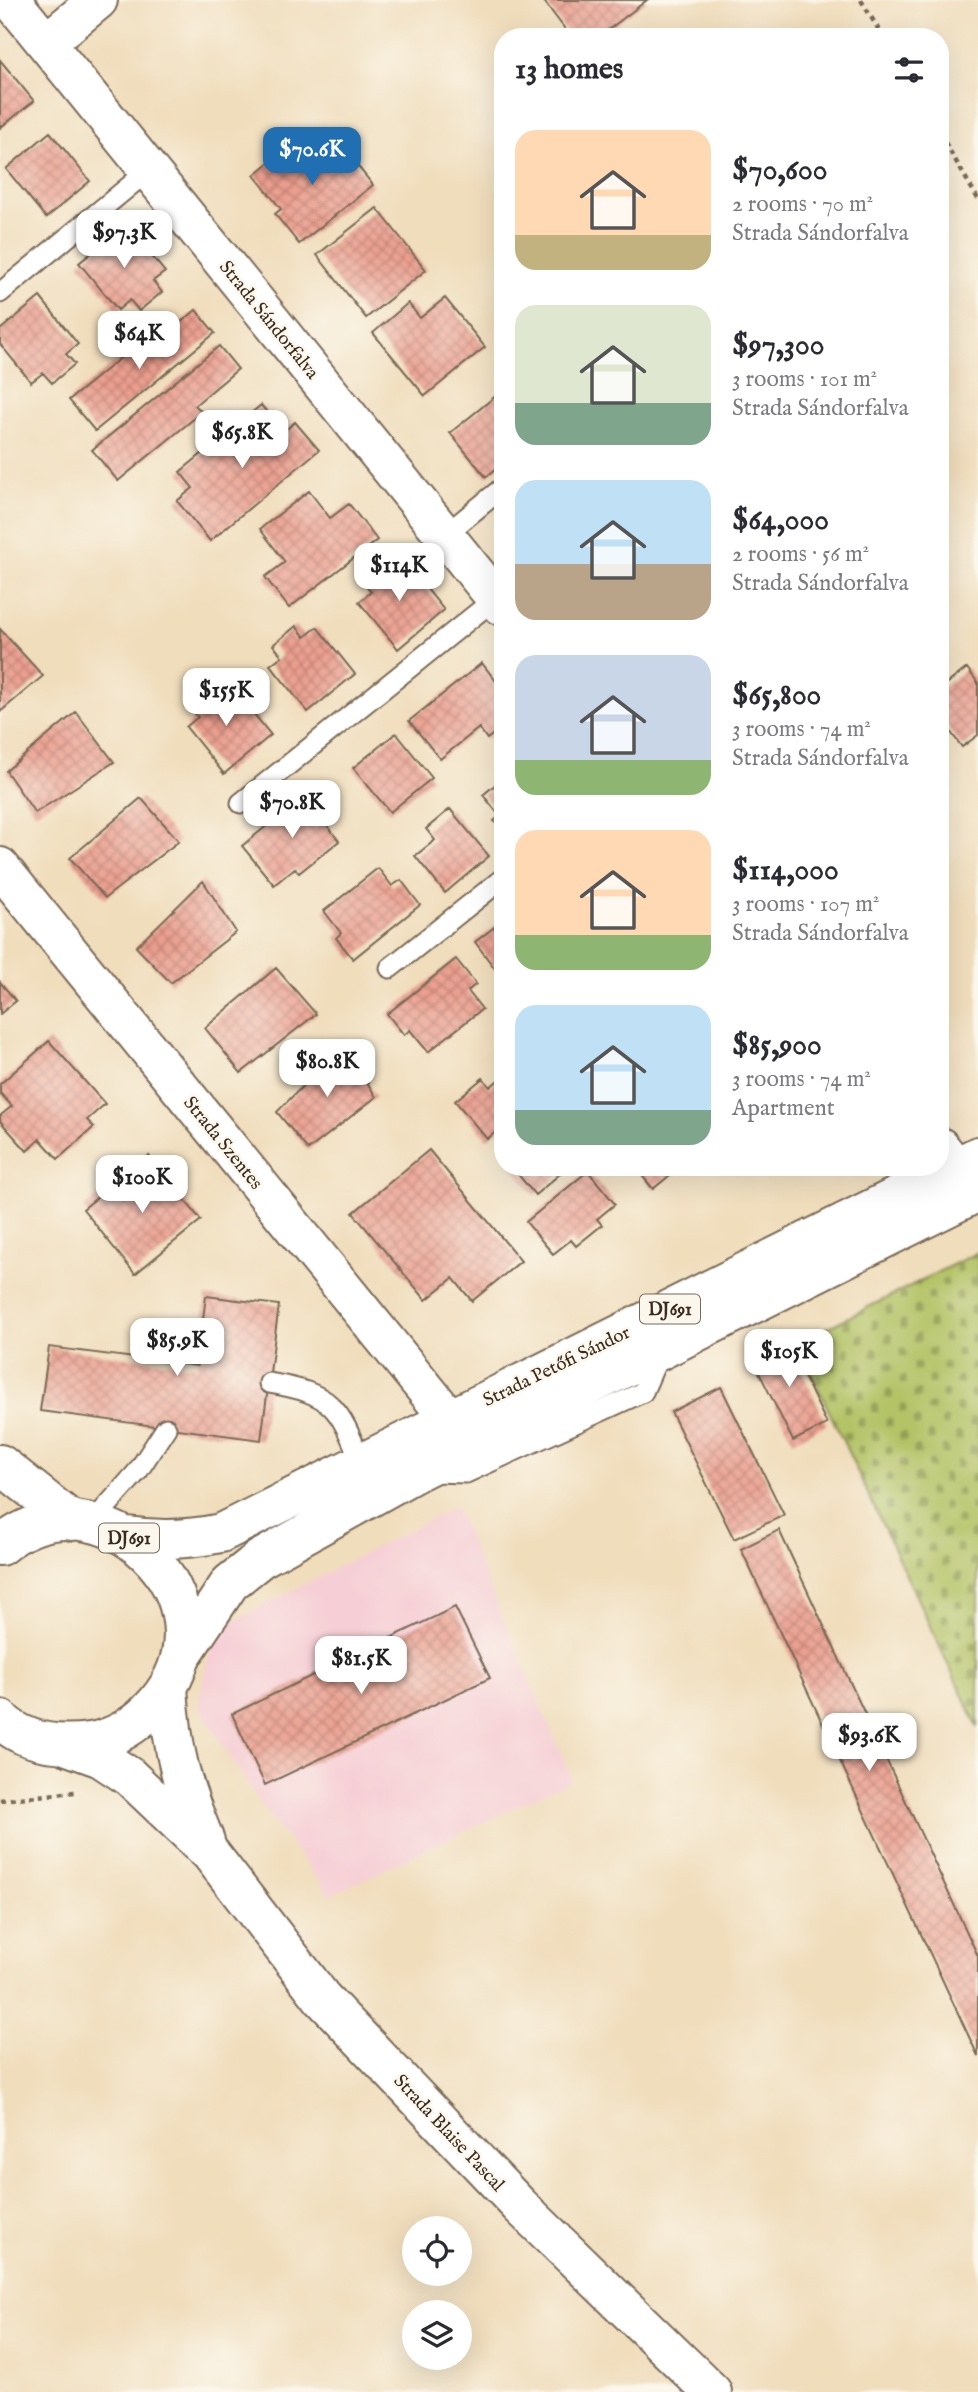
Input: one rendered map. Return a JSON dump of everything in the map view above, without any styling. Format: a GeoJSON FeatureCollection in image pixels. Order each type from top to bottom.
{"type":"FeatureCollection","features":[{"type":"Feature","properties":{"kind":"street","name":"Strada Sándorfalva"},"geometry":{"type":"LineString","coordinates":[[10,0],[494,596]]}},
{"type":"Feature","properties":{"kind":"street"},"geometry":{"type":"LineString","coordinates":[[46,43],[97,0]]}},
{"type":"Feature","properties":{"kind":"street","name":"Strada Szentes"},"geometry":{"type":"LineString","coordinates":[[0,867],[449,1418]]}},
{"type":"Feature","properties":{"kind":"street","name":"Strada Petőfi Sándor"},"geometry":{"type":"LineString","coordinates":[[127,1536],[157,1541],[190,1540],[222,1533],[941,1176]]}},
{"type":"Feature","properties":{"kind":"street","name":"Strada Petőfi Sándor"},"geometry":{"type":"LineString","coordinates":[[174,1673],[211,1609],[244,1570],[418,1471],[662,1349],[945,1176]]}},
{"type":"Feature","properties":{"kind":"street"},"geometry":{"type":"LineString","coordinates":[[0,1464],[82,1522]]}},
{"type":"Feature","properties":{"kind":"street","name":"DJ691"},"geometry":{"type":"LineString","coordinates":[[0,1546],[35,1527],[82,1522],[127,1536],[154,1559],[173,1589],[182,1623],[174,1673],[142,1720],[105,1740],[65,1745],[33,1739],[1,1722]]}},
{"type":"Feature","properties":{"kind":"street","name":"Strada Blaise Pascal"},"geometry":{"type":"LineString","coordinates":[[174,1673],[171,1740],[177,1768],[210,1853]]}},
{"type":"Feature","properties":{"kind":"street","name":"Strada Blaise Pascal"},"geometry":{"type":"LineString","coordinates":[[65,1745],[101,1758],[130,1777],[210,1853],[322,1998],[520,2206],[712,2392]]}},
{"type":"Feature","properties":{"kind":"lane"},"geometry":{"type":"LineString","coordinates":[[0,7],[10,0]]}},
{"type":"Feature","properties":{"kind":"lane"},"geometry":{"type":"LineString","coordinates":[[0,293],[149,170]]}},
{"type":"Feature","properties":{"kind":"lane"},"geometry":{"type":"LineString","coordinates":[[445,535],[494,495]]}},
{"type":"Feature","properties":{"kind":"lane"},"geometry":{"type":"LineString","coordinates":[[241,803],[494,606]]}},
{"type":"Feature","properties":{"kind":"lane"},"geometry":{"type":"LineString","coordinates":[[390,968],[494,885]]}},
{"type":"Feature","properties":{"kind":"lane"},"geometry":{"type":"LineString","coordinates":[[269,1383],[313,1392],[336,1408],[362,1464]]}},
{"type":"Feature","properties":{"kind":"lane"},"geometry":{"type":"LineString","coordinates":[[82,1522],[138,1471],[166,1428]]}},
{"type":"Feature","properties":{"kind":"path"},"geometry":{"type":"LineString","coordinates":[[861,0],[878,28]]}},
{"type":"Feature","properties":{"kind":"path"},"geometry":{"type":"LineString","coordinates":[[949,149],[978,199]]}},
{"type":"Feature","properties":{"kind":"path"},"geometry":{"type":"LineString","coordinates":[[0,1800],[81,1791]]}},
{"type":"Feature","properties":{"kind":"shaded area"},"geometry":{"type":"Polygon","coordinates":[[[455,1507],[572,1780],[330,1895],[255,1796],[198,1705],[209,1655],[222,1627],[455,1507]]]}},
{"type":"Feature","properties":{"kind":"green space"},"geometry":{"type":"Polygon","coordinates":[[[978,1252],[978,1728],[797,1343],[978,1252]]]}},
{"type":"Feature","properties":{"kind":"building"},"geometry":{"type":"Polygon","coordinates":[[[543,0],[647,0],[611,28],[564,28],[543,0]]]}},
{"type":"Feature","properties":{"kind":"building"},"geometry":{"type":"Polygon","coordinates":[[[0,60],[34,101],[0,128],[0,60]]]}},
{"type":"Feature","properties":{"kind":"building"},"geometry":{"type":"Polygon","coordinates":[[[50,132],[90,181],[46,218],[6,169],[50,132]]]}},
{"type":"Feature","properties":{"kind":"building"},"geometry":{"type":"Polygon","coordinates":[[[334,137],[373,185],[299,244],[275,214],[281,209],[254,175],[294,143],[307,159],[334,137]]]}},
{"type":"Feature","properties":{"kind":"building"},"geometry":{"type":"Polygon","coordinates":[[[377,208],[426,270],[366,318],[317,255],[377,208]]]}},
{"type":"Feature","properties":{"kind":"building"},"geometry":{"type":"Polygon","coordinates":[[[126,225],[165,272],[153,281],[162,292],[139,311],[130,300],[118,310],[79,263],[126,225]]]}},
{"type":"Feature","properties":{"kind":"building"},"geometry":{"type":"Polygon","coordinates":[[[40,297],[78,344],[66,354],[75,364],[52,383],[43,373],[31,382],[0,344],[0,330],[40,297]]]}},
{"type":"Feature","properties":{"kind":"building"},"geometry":{"type":"Polygon","coordinates":[[[445,298],[485,347],[425,396],[373,333],[408,303],[420,318],[445,298]]]}},
{"type":"Feature","properties":{"kind":"building"},"geometry":{"type":"Polygon","coordinates":[[[196,310],[215,333],[95,431],[69,400],[145,338],[152,346],[196,310]]]}},
{"type":"Feature","properties":{"kind":"building"},"geometry":{"type":"Polygon","coordinates":[[[219,346],[238,369],[195,405],[202,412],[118,481],[92,450],[219,346]]]}},
{"type":"Feature","properties":{"kind":"building"},"geometry":{"type":"Polygon","coordinates":[[[494,397],[494,470],[486,477],[450,433],[494,397]]]}},
{"type":"Feature","properties":{"kind":"building"},"geometry":{"type":"Polygon","coordinates":[[[261,405],[283,432],[295,422],[319,450],[210,541],[177,501],[193,488],[180,472],[261,405]]]}},
{"type":"Feature","properties":{"kind":"building"},"geometry":{"type":"Polygon","coordinates":[[[309,491],[330,518],[349,504],[377,540],[289,608],[265,577],[285,562],[260,529],[309,491]]]}},
{"type":"Feature","properties":{"kind":"building"},"geometry":{"type":"Polygon","coordinates":[[[385,563],[394,573],[406,563],[444,610],[398,649],[359,602],[371,592],[362,582],[385,563]]]}},
{"type":"Feature","properties":{"kind":"building"},"geometry":{"type":"Polygon","coordinates":[[[296,626],[305,637],[317,627],[355,674],[308,712],[270,665],[282,656],[273,645],[296,626]]]}},
{"type":"Feature","properties":{"kind":"building"},"geometry":{"type":"Polygon","coordinates":[[[0,629],[43,676],[0,712],[0,629]]]}},
{"type":"Feature","properties":{"kind":"building"},"geometry":{"type":"Polygon","coordinates":[[[482,663],[494,679],[494,733],[487,739],[479,728],[440,759],[409,721],[482,663]]]}},
{"type":"Feature","properties":{"kind":"building"},"geometry":{"type":"Polygon","coordinates":[[[967,668],[978,683],[978,735],[962,747],[949,730],[949,682],[967,668]]]}},
{"type":"Feature","properties":{"kind":"building"},"geometry":{"type":"Polygon","coordinates":[[[212,688],[221,698],[233,688],[271,735],[224,774],[186,727],[198,717],[189,706],[212,688]]]}},
{"type":"Feature","properties":{"kind":"building"},"geometry":{"type":"Polygon","coordinates":[[[76,712],[114,762],[35,813],[6,771],[76,712]]]}},
{"type":"Feature","properties":{"kind":"building"},"geometry":{"type":"Polygon","coordinates":[[[396,733],[432,778],[390,812],[353,768],[396,733]]]}},
{"type":"Feature","properties":{"kind":"building"},"geometry":{"type":"Polygon","coordinates":[[[494,786],[494,809],[483,795],[494,786]]]}},
{"type":"Feature","properties":{"kind":"building"},"geometry":{"type":"Polygon","coordinates":[[[307,793],[329,820],[325,823],[339,841],[299,873],[295,868],[274,885],[242,846],[307,793]]]}},
{"type":"Feature","properties":{"kind":"building"},"geometry":{"type":"Polygon","coordinates":[[[141,798],[179,841],[105,898],[70,858],[141,798]]]}},
{"type":"Feature","properties":{"kind":"building"},"geometry":{"type":"Polygon","coordinates":[[[450,809],[489,856],[445,893],[415,856],[435,840],[426,829],[450,809]]]}},
{"type":"Feature","properties":{"kind":"building"},"geometry":{"type":"Polygon","coordinates":[[[378,868],[392,886],[401,880],[420,905],[353,959],[336,938],[341,933],[324,911],[378,868]]]}},
{"type":"Feature","properties":{"kind":"building"},"geometry":{"type":"Polygon","coordinates":[[[203,881],[236,932],[171,983],[136,947],[203,881]]]}},
{"type":"Feature","properties":{"kind":"building"},"geometry":{"type":"Polygon","coordinates":[[[494,927],[494,967],[475,942],[494,927]]]}},
{"type":"Feature","properties":{"kind":"building"},"geometry":{"type":"Polygon","coordinates":[[[456,959],[476,984],[468,991],[482,1009],[428,1052],[410,1030],[404,1035],[387,1014],[456,959]]]}},
{"type":"Feature","properties":{"kind":"building"},"geometry":{"type":"Polygon","coordinates":[[[276,968],[316,1014],[241,1073],[205,1028],[276,968]]]}},
{"type":"Feature","properties":{"kind":"building"},"geometry":{"type":"Polygon","coordinates":[[[0,982],[16,1001],[0,1014],[0,982]]]}},
{"type":"Feature","properties":{"kind":"building"},"geometry":{"type":"Polygon","coordinates":[[[49,1041],[105,1104],[87,1120],[94,1127],[58,1159],[40,1139],[27,1151],[0,1121],[0,1116],[12,1106],[0,1093],[0,1084],[49,1041]]]}},
{"type":"Feature","properties":{"kind":"building"},"geometry":{"type":"Polygon","coordinates":[[[344,1044],[376,1097],[308,1150],[277,1112],[344,1044]]]}},
{"type":"Feature","properties":{"kind":"building"},"geometry":{"type":"Polygon","coordinates":[[[483,1078],[490,1087],[494,1084],[494,1133],[487,1139],[455,1101],[483,1078]]]}},
{"type":"Feature","properties":{"kind":"building"},"geometry":{"type":"Polygon","coordinates":[[[429,1150],[521,1261],[472,1301],[453,1278],[426,1300],[353,1213],[429,1150]]]}},
{"type":"Feature","properties":{"kind":"building"},"geometry":{"type":"Polygon","coordinates":[[[149,1156],[201,1220],[135,1274],[83,1209],[149,1156]]]}},
{"type":"Feature","properties":{"kind":"building"},"geometry":{"type":"Polygon","coordinates":[[[519,1176],[557,1176],[535,1195],[519,1176]]]}},
{"type":"Feature","properties":{"kind":"building"},"geometry":{"type":"Polygon","coordinates":[[[582,1176],[592,1176],[615,1204],[597,1219],[602,1225],[576,1246],[571,1240],[553,1254],[526,1222],[582,1176]]]}},
{"type":"Feature","properties":{"kind":"building"},"geometry":{"type":"Polygon","coordinates":[[[642,1176],[669,1176],[653,1189],[642,1176]]]}},
{"type":"Feature","properties":{"kind":"building"},"geometry":{"type":"Polygon","coordinates":[[[206,1296],[279,1305],[261,1440],[40,1411],[49,1347],[197,1366],[206,1296]]]}},
{"type":"Feature","properties":{"kind":"building"},"geometry":{"type":"Polygon","coordinates":[[[785,1337],[827,1424],[793,1441],[750,1354],[785,1337]]]}},
{"type":"Feature","properties":{"kind":"building"},"geometry":{"type":"Polygon","coordinates":[[[721,1387],[784,1515],[734,1539],[671,1412],[721,1387]]]}},
{"type":"Feature","properties":{"kind":"building"},"geometry":{"type":"Polygon","coordinates":[[[779,1530],[978,1956],[978,2056],[741,1549],[779,1530]]]}},
{"type":"Feature","properties":{"kind":"building"},"geometry":{"type":"Polygon","coordinates":[[[455,1607],[490,1678],[265,1785],[232,1714],[455,1607]]]}}]}
